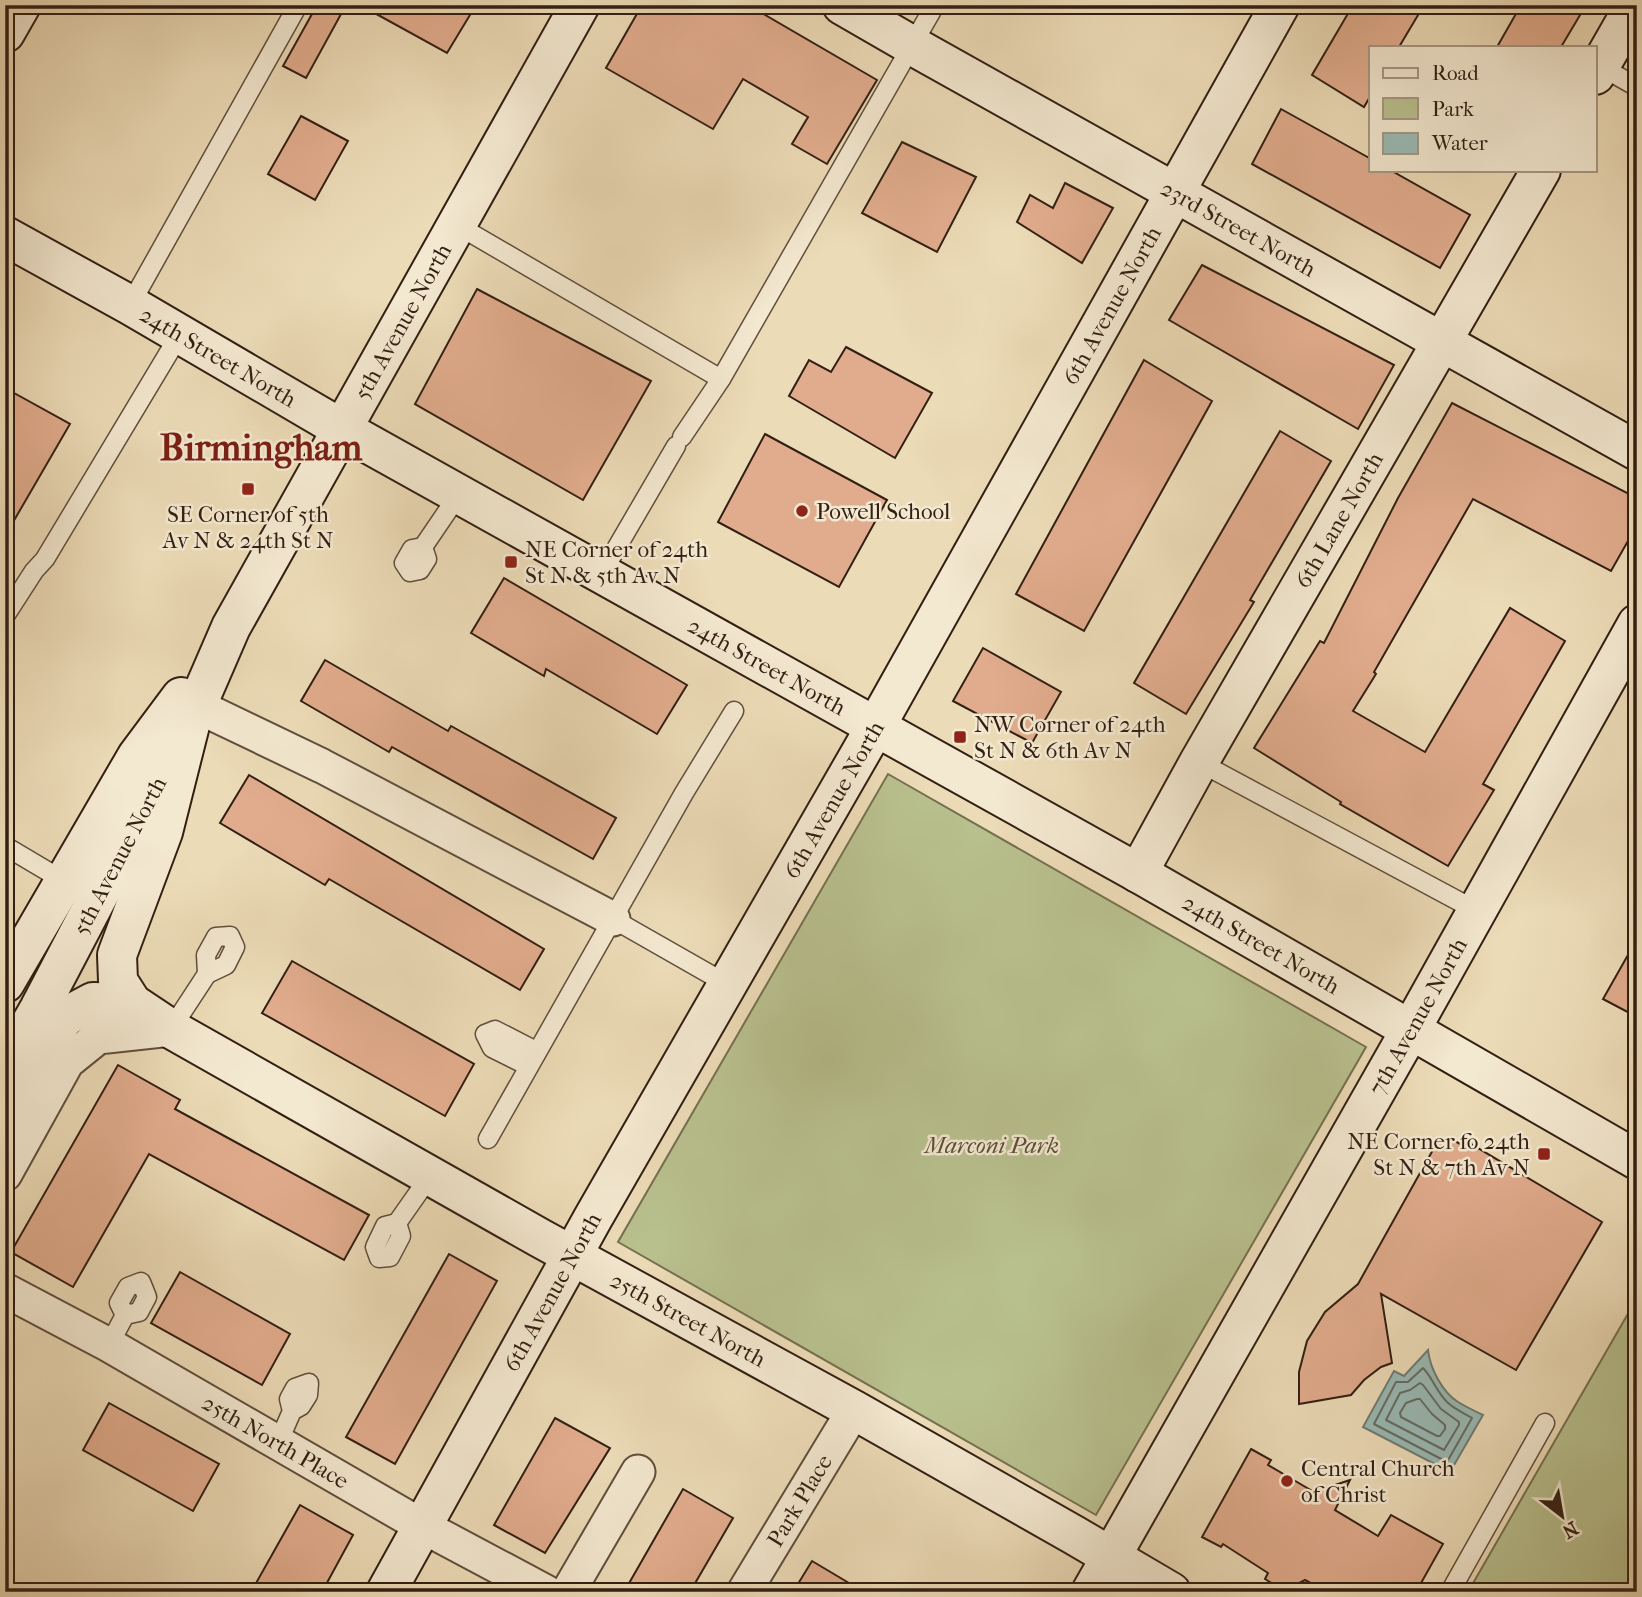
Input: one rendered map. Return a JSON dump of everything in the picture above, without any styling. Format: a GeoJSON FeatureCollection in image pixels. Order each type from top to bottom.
{"type":"FeatureCollection","features":[{"type":"Feature","properties":{"kind":"main road"},"geometry":{"type":"LineString","coordinates":[[5,33],[21,5]]}},
{"type":"Feature","properties":{"kind":"main road","name":"5th Avenue North"},"geometry":{"type":"LineString","coordinates":[[5,982],[137,756],[224,639],[580,5]]}},
{"type":"Feature","properties":{"kind":"main road","name":"23rd Street North"},"geometry":{"type":"LineString","coordinates":[[842,5],[1637,451]]}},
{"type":"Feature","properties":{"kind":"main road","name":"6th Avenue North"},"geometry":{"type":"LineString","coordinates":[[386,1592],[571,1256],[876,726],[1280,5]]}},
{"type":"Feature","properties":{"kind":"main road"},"geometry":{"type":"LineString","coordinates":[[1597,71],[1635,5]]}},
{"type":"Feature","properties":{"kind":"main road","name":"6th Lane North"},"geometry":{"type":"LineString","coordinates":[[1138,873],[1199,762],[1540,172]]}},
{"type":"Feature","properties":{"kind":"main road","name":"24th Street North"},"geometry":{"type":"LineString","coordinates":[[5,236],[130,305],[342,429],[1138,873],[1637,1160]]}},
{"type":"Feature","properties":{"kind":"main road","name":"7th Avenue North"},"geometry":{"type":"LineString","coordinates":[[1091,1592],[1411,1029],[1637,624]]}},
{"type":"Feature","properties":{"kind":"main road","name":"5th Avenue North"},"geometry":{"type":"LineString","coordinates":[[5,1069],[195,711],[224,639]]}},
{"type":"Feature","properties":{"kind":"main road"},"geometry":{"type":"LineString","coordinates":[[132,1003],[118,981],[117,955],[163,832],[195,711]]}},
{"type":"Feature","properties":{"kind":"main road"},"geometry":{"type":"LineString","coordinates":[[5,1112],[45,1042],[65,1017],[93,1002],[132,1003]]}},
{"type":"Feature","properties":{"kind":"main road","name":"25th Street North"},"geometry":{"type":"LineString","coordinates":[[132,1003],[171,1029],[571,1256],[854,1410],[1171,1592]]}},
{"type":"Feature","properties":{"kind":"street"},"geometry":{"type":"LineString","coordinates":[[195,711],[322,766],[613,919]]}},
{"type":"Feature","properties":{"kind":"street"},"geometry":{"type":"LineString","coordinates":[[5,1174],[66,1062],[98,1037],[171,1029]]}},
{"type":"Feature","properties":{"kind":"street","name":"25th North Place"},"geometry":{"type":"LineString","coordinates":[[5,1290],[108,1345],[422,1526],[546,1592]]}},
{"type":"Feature","properties":{"kind":"street","name":"Park Place"},"geometry":{"type":"LineString","coordinates":[[744,1592],[854,1410]]}},
{"type":"Feature","properties":{"kind":"street"},"geometry":{"type":"LineString","coordinates":[[568,1592],[638,1472]]}},
{"type":"Feature","properties":{"kind":"lane"},"geometry":{"type":"LineString","coordinates":[[130,305],[298,5]]}},
{"type":"Feature","properties":{"kind":"lane"},"geometry":{"type":"LineString","coordinates":[[602,573],[679,441],[721,379],[935,5]]}},
{"type":"Feature","properties":{"kind":"lane"},"geometry":{"type":"LineString","coordinates":[[1597,71],[1637,87]]}},
{"type":"Feature","properties":{"kind":"lane"},"geometry":{"type":"LineString","coordinates":[[457,225],[721,379]]}},
{"type":"Feature","properties":{"kind":"lane"},"geometry":{"type":"LineString","coordinates":[[5,616],[34,571],[45,559],[180,334]]}},
{"type":"Feature","properties":{"kind":"lane"},"geometry":{"type":"LineString","coordinates":[[423,547],[459,494]]}},
{"type":"Feature","properties":{"kind":"lane"},"geometry":{"type":"LineString","coordinates":[[488,1139],[734,710]]}},
{"type":"Feature","properties":{"kind":"lane"},"geometry":{"type":"LineString","coordinates":[[1199,762],[1477,911]]}},
{"type":"Feature","properties":{"kind":"lane"},"geometry":{"type":"LineString","coordinates":[[5,846],[64,881]]}},
{"type":"Feature","properties":{"kind":"lane"},"geometry":{"type":"LineString","coordinates":[[613,919],[727,984]]}},
{"type":"Feature","properties":{"kind":"lane"},"geometry":{"type":"LineString","coordinates":[[171,1029],[207,974]]}},
{"type":"Feature","properties":{"kind":"lane"},"geometry":{"type":"LineString","coordinates":[[397,1223],[430,1176]]}},
{"type":"Feature","properties":{"kind":"lane"},"geometry":{"type":"LineString","coordinates":[[108,1345],[125,1315]]}},
{"type":"Feature","properties":{"kind":"lane"},"geometry":{"type":"LineString","coordinates":[[278,1443],[292,1411]]}},
{"type":"Feature","properties":{"kind":"lane"},"geometry":{"type":"LineString","coordinates":[[1450,1592],[1545,1423]]}},
{"type":"Feature","properties":{"kind":"green space","name":"Marconi Park"},"geometry":{"type":"Polygon","coordinates":[[[888,774],[1366,1047],[1096,1515],[618,1242],[888,774]]]}},
{"type":"Feature","properties":{"kind":"green space"},"geometry":{"type":"Polygon","coordinates":[[[1637,1298],[1637,1592],[1468,1592],[1637,1298]]]}},
{"type":"Feature","properties":{"kind":"water"},"geometry":{"type":"Polygon","coordinates":[[[1428,1350],[1434,1372],[1452,1398],[1483,1415],[1450,1472],[1363,1427],[1394,1371],[1404,1376],[1428,1350]]]}},
{"type":"Feature","properties":{"kind":"building"},"geometry":{"type":"Polygon","coordinates":[[[317,5],[346,5],[306,78],[283,66],[317,5]]]}},
{"type":"Feature","properties":{"kind":"building"},"geometry":{"type":"Polygon","coordinates":[[[360,5],[476,5],[447,53],[360,5]]]}},
{"type":"Feature","properties":{"kind":"building"},"geometry":{"type":"Polygon","coordinates":[[[642,5],[748,5],[877,80],[827,164],[792,144],[808,117],[743,79],[713,129],[606,68],[642,5]]]}},
{"type":"Feature","properties":{"kind":"building"},"geometry":{"type":"Polygon","coordinates":[[[1353,5],[1424,5],[1400,46],[1369,46],[1369,98],[1364,107],[1312,75],[1353,5]]]}},
{"type":"Feature","properties":{"kind":"building"},"geometry":{"type":"Polygon","coordinates":[[[1521,5],[1586,5],[1562,46],[1498,46],[1521,5]]]}},
{"type":"Feature","properties":{"kind":"building"},"geometry":{"type":"Polygon","coordinates":[[[1281,109],[1369,158],[1369,172],[1394,172],[1470,215],[1440,268],[1252,164],[1281,109]]]}},
{"type":"Feature","properties":{"kind":"building"},"geometry":{"type":"Polygon","coordinates":[[[301,116],[348,141],[315,200],[268,174],[301,116]]]}},
{"type":"Feature","properties":{"kind":"building"},"geometry":{"type":"Polygon","coordinates":[[[902,142],[976,177],[937,252],[862,213],[902,142]]]}},
{"type":"Feature","properties":{"kind":"building"},"geometry":{"type":"Polygon","coordinates":[[[1065,183],[1113,208],[1082,263],[1017,222],[1030,195],[1053,208],[1065,183]]]}},
{"type":"Feature","properties":{"kind":"building"},"geometry":{"type":"Polygon","coordinates":[[[1202,265],[1394,365],[1358,429],[1169,320],[1202,265]]]}},
{"type":"Feature","properties":{"kind":"building"},"geometry":{"type":"Polygon","coordinates":[[[477,289],[651,381],[583,500],[415,404],[477,289]]]}},
{"type":"Feature","properties":{"kind":"building"},"geometry":{"type":"Polygon","coordinates":[[[846,347],[932,393],[895,458],[789,396],[809,360],[831,372],[846,347]]]}},
{"type":"Feature","properties":{"kind":"building"},"geometry":{"type":"Polygon","coordinates":[[[1144,360],[1212,401],[1084,631],[1016,594],[1144,360]]]}},
{"type":"Feature","properties":{"kind":"building"},"geometry":{"type":"Polygon","coordinates":[[[5,388],[70,424],[5,536],[5,388]]]}},
{"type":"Feature","properties":{"kind":"building"},"geometry":{"type":"Polygon","coordinates":[[[1452,403],[1637,498],[1637,525],[1611,571],[1473,499],[1374,672],[1376,674],[1353,711],[1425,752],[1510,608],[1565,641],[1483,784],[1494,790],[1448,866],[1340,804],[1341,802],[1254,748],[1320,641],[1324,643],[1398,498],[1452,403]]]}},
{"type":"Feature","properties":{"kind":"building"},"geometry":{"type":"Polygon","coordinates":[[[1280,431],[1331,461],[1250,600],[1254,602],[1186,714],[1134,683],[1280,431]]]}},
{"type":"Feature","properties":{"kind":"building","name":"Powell School"},"geometry":{"type":"Polygon","coordinates":[[[765,434],[887,500],[839,587],[718,522],[765,434]]]}},
{"type":"Feature","properties":{"kind":"building"},"geometry":{"type":"Polygon","coordinates":[[[504,578],[687,685],[657,734],[546,669],[544,676],[471,633],[504,578]]]}},
{"type":"Feature","properties":{"kind":"building"},"geometry":{"type":"Polygon","coordinates":[[[983,648],[1061,692],[1032,743],[953,701],[983,648]]]}},
{"type":"Feature","properties":{"kind":"building"},"geometry":{"type":"Polygon","coordinates":[[[325,660],[448,731],[451,726],[616,818],[593,859],[392,747],[389,752],[301,701],[325,660]]]}},
{"type":"Feature","properties":{"kind":"building"},"geometry":{"type":"Polygon","coordinates":[[[249,775],[544,949],[520,990],[329,879],[325,885],[220,823],[249,775]]]}},
{"type":"Feature","properties":{"kind":"building"},"geometry":{"type":"Polygon","coordinates":[[[1637,939],[1637,1017],[1603,999],[1637,939]]]}},
{"type":"Feature","properties":{"kind":"building"},"geometry":{"type":"Polygon","coordinates":[[[292,961],[474,1064],[445,1116],[262,1013],[292,961]]]}},
{"type":"Feature","properties":{"kind":"building"},"geometry":{"type":"Polygon","coordinates":[[[118,1065],[180,1100],[175,1109],[369,1215],[344,1260],[149,1154],[73,1287],[11,1252],[118,1065]]]}},
{"type":"Feature","properties":{"kind":"building"},"geometry":{"type":"Polygon","coordinates":[[[1439,1139],[1448,1143],[1451,1139],[1464,1146],[1466,1141],[1602,1222],[1516,1370],[1381,1294],[1392,1363],[1381,1367],[1364,1380],[1351,1395],[1299,1404],[1299,1372],[1307,1341],[1325,1312],[1358,1284],[1439,1139]]]}},
{"type":"Feature","properties":{"kind":"building"},"geometry":{"type":"Polygon","coordinates":[[[449,1254],[497,1281],[395,1464],[346,1437],[449,1254]]]}},
{"type":"Feature","properties":{"kind":"building"},"geometry":{"type":"Polygon","coordinates":[[[180,1272],[290,1334],[262,1385],[151,1323],[180,1272]]]}},
{"type":"Feature","properties":{"kind":"building"},"geometry":{"type":"Polygon","coordinates":[[[109,1403],[219,1464],[193,1511],[83,1450],[109,1403]]]}},
{"type":"Feature","properties":{"kind":"building"},"geometry":{"type":"Polygon","coordinates":[[[555,1418],[610,1448],[545,1553],[494,1525],[555,1418]]]}},
{"type":"Feature","properties":{"kind":"building"},"geometry":{"type":"Polygon","coordinates":[[[1251,1449],[1271,1460],[1268,1465],[1314,1492],[1350,1480],[1335,1510],[1378,1536],[1391,1515],[1443,1544],[1416,1592],[1327,1592],[1305,1580],[1284,1591],[1265,1579],[1268,1573],[1223,1544],[1221,1547],[1202,1537],[1251,1449]]]}},
{"type":"Feature","properties":{"kind":"building"},"geometry":{"type":"Polygon","coordinates":[[[683,1489],[733,1518],[690,1592],[624,1592],[683,1489]]]}},
{"type":"Feature","properties":{"kind":"building"},"geometry":{"type":"Polygon","coordinates":[[[300,1505],[353,1535],[322,1592],[251,1592],[300,1505]]]}},
{"type":"Feature","properties":{"kind":"building"},"geometry":{"type":"Polygon","coordinates":[[[812,1561],[864,1592],[793,1592],[812,1561]]]}},
{"type":"Feature","properties":{"kind":"place","name":"SE Corner of 5th Av N & 24th St N"},"geometry":{"type":"Point","coordinates":[248,489]}},
{"type":"Feature","properties":{"kind":"place","name":"Powell School"},"geometry":{"type":"Point","coordinates":[802,511]}},
{"type":"Feature","properties":{"kind":"place","name":"NE Corner of 24th St N & 5th Av N"},"geometry":{"type":"Point","coordinates":[511,562]}},
{"type":"Feature","properties":{"kind":"place","name":"NW Corner of 24th St N & 6th Av N"},"geometry":{"type":"Point","coordinates":[960,737]}},
{"type":"Feature","properties":{"kind":"place","name":"NE Corner fo 24th St N & 7th Av N"},"geometry":{"type":"Point","coordinates":[1544,1154]}},
{"type":"Feature","properties":{"kind":"place","name":"Central Church of Christ"},"geometry":{"type":"Point","coordinates":[1287,1481]}},
{"type":"Feature","properties":{"kind":"district","name":"Birmingham"},"geometry":{"type":"Point","coordinates":[261,448]}}]}
